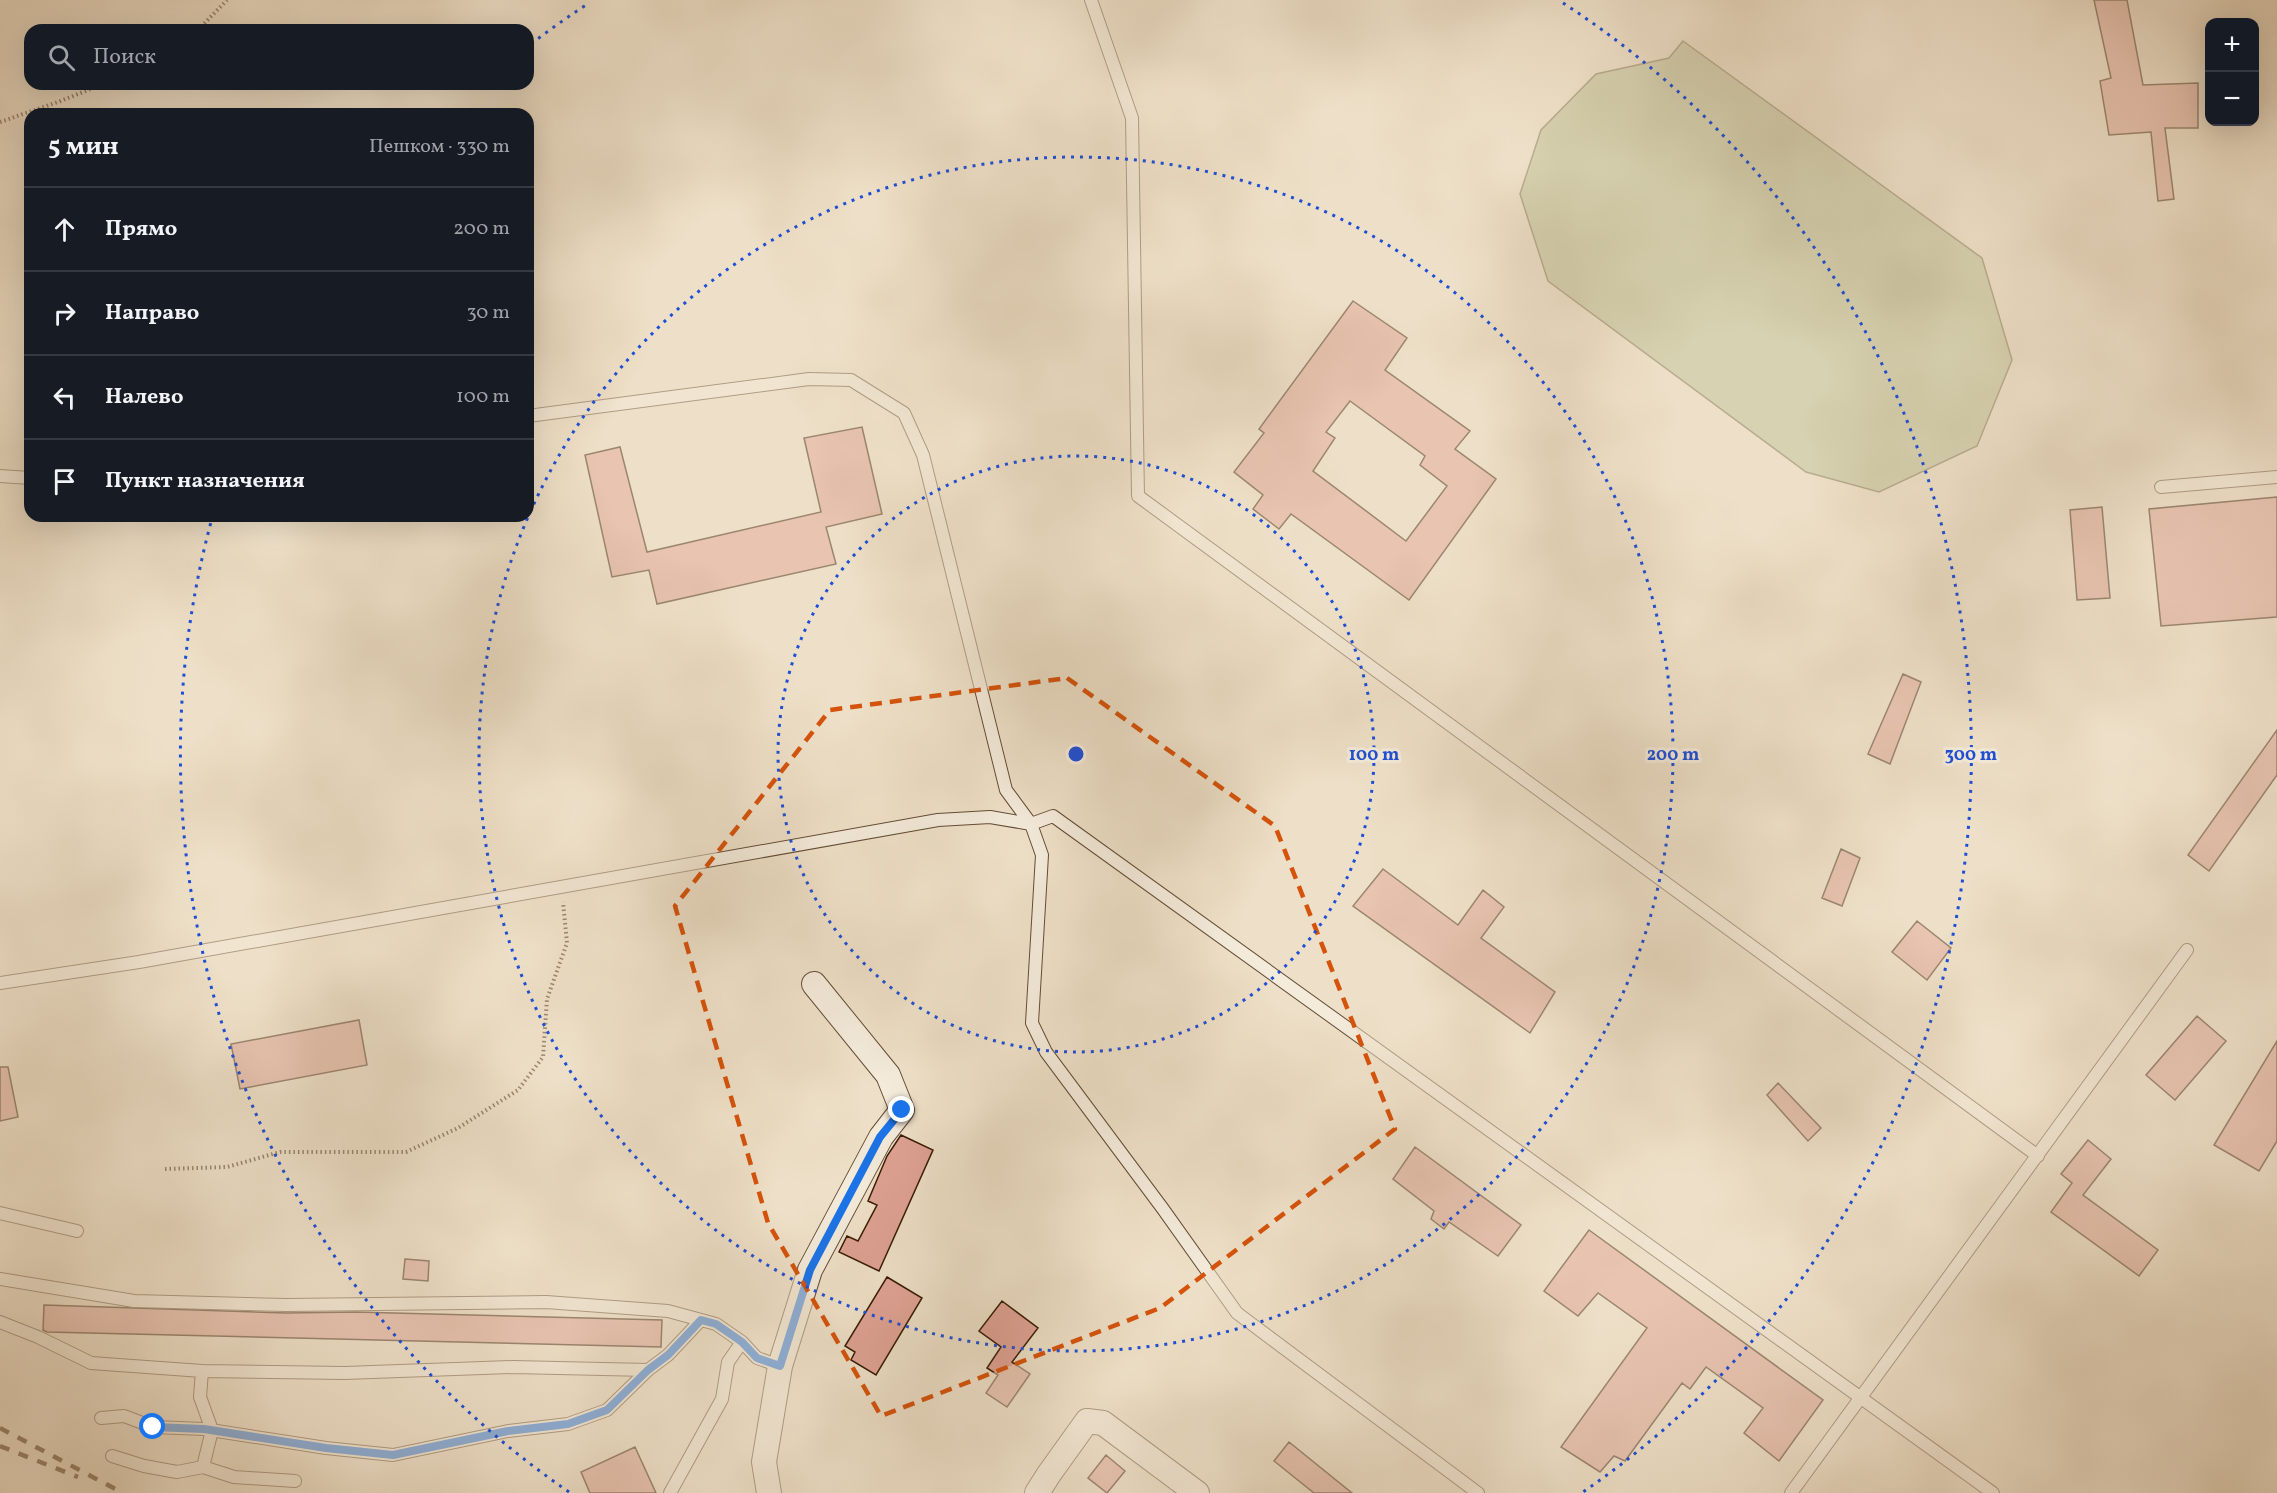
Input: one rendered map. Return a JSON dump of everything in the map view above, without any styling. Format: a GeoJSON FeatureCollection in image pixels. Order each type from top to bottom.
{"type":"FeatureCollection","features":[{"type":"Feature","properties":{"kind":"street"},"geometry":{"type":"LineString","coordinates":[[769,1493],[764,1462],[780,1366],[810,1270],[880,1137],[902,1110],[888,1075],[814,984]]}},
{"type":"Feature","properties":{"kind":"street"},"geometry":{"type":"LineString","coordinates":[[1037,1493],[1087,1422],[1103,1424],[1197,1493]]}},
{"type":"Feature","properties":{"kind":"lane"},"geometry":{"type":"LineString","coordinates":[[1091,0],[1132,118],[1138,496],[2038,1156]]}},
{"type":"Feature","properties":{"kind":"lane"},"geometry":{"type":"LineString","coordinates":[[534,415],[809,379],[851,380],[904,413],[923,455],[1006,790],[1030,824],[1042,855],[1032,1023],[1046,1052],[1237,1313],[1479,1493]]}},
{"type":"Feature","properties":{"kind":"lane"},"geometry":{"type":"LineString","coordinates":[[0,476],[24,478]]}},
{"type":"Feature","properties":{"kind":"lane"},"geometry":{"type":"LineString","coordinates":[[2161,488],[2277,477]]}},
{"type":"Feature","properties":{"kind":"lane"},"geometry":{"type":"LineString","coordinates":[[0,983],[139,962],[938,820],[990,817],[1030,824],[1053,816],[1993,1493]]}},
{"type":"Feature","properties":{"kind":"lane"},"geometry":{"type":"LineString","coordinates":[[1791,1493],[1862,1399],[2187,950]]}},
{"type":"Feature","properties":{"kind":"lane"},"geometry":{"type":"LineString","coordinates":[[0,1212],[77,1231]]}},
{"type":"Feature","properties":{"kind":"lane"},"geometry":{"type":"LineString","coordinates":[[0,1279],[134,1301],[286,1305],[546,1302],[668,1311],[716,1324],[742,1342],[757,1358],[780,1366]]}},
{"type":"Feature","properties":{"kind":"lane"},"geometry":{"type":"LineString","coordinates":[[101,1418],[124,1416],[153,1427],[212,1430],[326,1448],[393,1455],[508,1431],[568,1424],[607,1410],[648,1370],[668,1355],[701,1320]]}},
{"type":"Feature","properties":{"kind":"lane"},"geometry":{"type":"LineString","coordinates":[[0,1322],[38,1337],[91,1363],[202,1371],[345,1373],[513,1367],[648,1370]]}},
{"type":"Feature","properties":{"kind":"lane"},"geometry":{"type":"LineString","coordinates":[[670,1493],[722,1399],[728,1362],[742,1342]]}},
{"type":"Feature","properties":{"kind":"lane"},"geometry":{"type":"LineString","coordinates":[[202,1371],[200,1397],[212,1430],[203,1467]]}},
{"type":"Feature","properties":{"kind":"lane"},"geometry":{"type":"LineString","coordinates":[[112,1456],[144,1466],[177,1472],[203,1467],[234,1477],[295,1481]]}},
{"type":"Feature","properties":{"kind":"path"},"geometry":{"type":"LineString","coordinates":[[204,24],[227,0]]}},
{"type":"Feature","properties":{"kind":"path"},"geometry":{"type":"LineString","coordinates":[[41,108],[88,90]]}},
{"type":"Feature","properties":{"kind":"path"},"geometry":{"type":"LineString","coordinates":[[0,122],[24,114]]}},
{"type":"Feature","properties":{"kind":"path"},"geometry":{"type":"LineString","coordinates":[[165,1169],[227,1167],[280,1152],[406,1152],[458,1128],[518,1090],[543,1057],[547,999],[567,943],[561,887]]}},
{"type":"Feature","properties":{"kind":"highlighted area"},"geometry":{"type":"Polygon","coordinates":[[[1067,678],[1275,826],[1395,1129],[1160,1308],[881,1416],[768,1223],[675,906],[830,710],[1067,678]]]}},
{"type":"Feature","properties":{"kind":"green space"},"geometry":{"type":"Polygon","coordinates":[[[1683,41],[1982,258],[2012,360],[1977,446],[1879,492],[1806,472],[1548,281],[1520,194],[1541,130],[1596,74],[1669,58],[1683,41]]]}},
{"type":"Feature","properties":{"kind":"building"},"geometry":{"type":"Polygon","coordinates":[[[2094,0],[2127,0],[2143,85],[2198,83],[2198,128],[2165,128],[2174,199],[2158,201],[2151,132],[2109,135],[2100,81],[2111,78],[2094,0]]]}},
{"type":"Feature","properties":{"kind":"building"},"geometry":{"type":"Polygon","coordinates":[[[1353,301],[1407,338],[1385,370],[1470,431],[1455,449],[1496,479],[1409,600],[1291,514],[1279,529],[1253,509],[1263,495],[1234,472],[1264,433],[1259,429],[1353,301]],[[1350,401],[1326,432],[1335,438],[1313,471],[1406,541],[1447,486],[1420,465],[1425,456],[1350,401]]]}},
{"type":"Feature","properties":{"kind":"building"},"geometry":{"type":"Polygon","coordinates":[[[862,427],[882,514],[826,527],[836,564],[657,604],[649,570],[612,577],[585,455],[620,447],[647,552],[821,512],[804,438],[862,427]]]}},
{"type":"Feature","properties":{"kind":"building"},"geometry":{"type":"Polygon","coordinates":[[[2277,497],[2277,617],[2161,626],[2149,509],[2277,497]]]}},
{"type":"Feature","properties":{"kind":"building"},"geometry":{"type":"Polygon","coordinates":[[[2102,507],[2110,598],[2077,600],[2070,510],[2102,507]]]}},
{"type":"Feature","properties":{"kind":"building"},"geometry":{"type":"Polygon","coordinates":[[[1903,674],[1921,682],[1890,764],[1868,754],[1903,674]]]}},
{"type":"Feature","properties":{"kind":"building"},"geometry":{"type":"Polygon","coordinates":[[[2277,730],[2277,775],[2209,871],[2188,855],[2277,730]]]}},
{"type":"Feature","properties":{"kind":"building"},"geometry":{"type":"Polygon","coordinates":[[[1841,849],[1860,858],[1842,906],[1822,898],[1841,849]]]}},
{"type":"Feature","properties":{"kind":"building"},"geometry":{"type":"Polygon","coordinates":[[[1383,869],[1458,925],[1483,890],[1504,907],[1481,938],[1555,992],[1530,1033],[1353,906],[1383,869]]]}},
{"type":"Feature","properties":{"kind":"building"},"geometry":{"type":"Polygon","coordinates":[[[1917,921],[1951,948],[1927,980],[1892,952],[1917,921]]]}},
{"type":"Feature","properties":{"kind":"building"},"geometry":{"type":"Polygon","coordinates":[[[2197,1016],[2226,1041],[2175,1100],[2146,1075],[2197,1016]]]}},
{"type":"Feature","properties":{"kind":"building"},"geometry":{"type":"Polygon","coordinates":[[[359,1020],[367,1065],[240,1089],[231,1044],[359,1020]]]}},
{"type":"Feature","properties":{"kind":"building"},"geometry":{"type":"Polygon","coordinates":[[[2277,1041],[2277,1141],[2259,1171],[2214,1145],[2277,1041]]]}},
{"type":"Feature","properties":{"kind":"building"},"geometry":{"type":"Polygon","coordinates":[[[0,1067],[8,1067],[18,1117],[0,1121],[0,1067]]]}},
{"type":"Feature","properties":{"kind":"building"},"geometry":{"type":"Polygon","coordinates":[[[1778,1083],[1821,1128],[1808,1141],[1767,1095],[1778,1083]]]}},
{"type":"Feature","properties":{"kind":"building"},"geometry":{"type":"Polygon","coordinates":[[[901,1135],[933,1150],[879,1271],[839,1252],[847,1236],[858,1241],[877,1205],[868,1201],[887,1156],[901,1135]]]}},
{"type":"Feature","properties":{"kind":"building"},"geometry":{"type":"Polygon","coordinates":[[[2088,1140],[2111,1159],[2083,1195],[2158,1250],[2139,1276],[2051,1212],[2072,1183],[2061,1174],[2088,1140]]]}},
{"type":"Feature","properties":{"kind":"building"},"geometry":{"type":"Polygon","coordinates":[[[1415,1147],[1521,1225],[1498,1256],[1449,1222],[1444,1229],[1431,1219],[1434,1211],[1393,1179],[1415,1147]]]}},
{"type":"Feature","properties":{"kind":"building"},"geometry":{"type":"Polygon","coordinates":[[[1589,1230],[1823,1400],[1779,1461],[1744,1433],[1763,1408],[1706,1367],[1690,1389],[1682,1383],[1625,1461],[1614,1456],[1600,1472],[1561,1447],[1647,1328],[1598,1293],[1578,1316],[1544,1291],[1589,1230]]]}},
{"type":"Feature","properties":{"kind":"building"},"geometry":{"type":"Polygon","coordinates":[[[405,1259],[429,1261],[428,1281],[403,1279],[405,1259]]]}},
{"type":"Feature","properties":{"kind":"building"},"geometry":{"type":"Polygon","coordinates":[[[887,1277],[922,1298],[876,1375],[851,1360],[855,1352],[845,1346],[887,1277]]]}},
{"type":"Feature","properties":{"kind":"building"},"geometry":{"type":"Polygon","coordinates":[[[1002,1301],[1038,1328],[1012,1362],[1030,1374],[1007,1407],[986,1393],[998,1375],[987,1368],[1001,1347],[979,1331],[1002,1301]]]}},
{"type":"Feature","properties":{"kind":"building"},"geometry":{"type":"Polygon","coordinates":[[[44,1305],[286,1313],[355,1312],[662,1320],[661,1347],[47,1332],[43,1330],[44,1305]]]}},
{"type":"Feature","properties":{"kind":"building"},"geometry":{"type":"Polygon","coordinates":[[[1289,1442],[1352,1493],[1314,1493],[1274,1461],[1289,1442]]]}},
{"type":"Feature","properties":{"kind":"building"},"geometry":{"type":"Polygon","coordinates":[[[635,1447],[656,1493],[590,1493],[581,1472],[635,1447]]]}},
{"type":"Feature","properties":{"kind":"building"},"geometry":{"type":"Polygon","coordinates":[[[1106,1455],[1125,1471],[1107,1493],[1088,1478],[1106,1455]]]}},
{"type":"Feature","properties":{"kind":"railway"},"geometry":{"type":"LineString","coordinates":[[0,1428],[123,1493]]}},
{"type":"Feature","properties":{"kind":"railway"},"geometry":{"type":"LineString","coordinates":[[0,1446],[78,1477]]}},
{"type":"Feature","properties":{"kind":"route"},"geometry":{"type":"LineString","coordinates":[[153,1427],[240,1433],[326,1448],[393,1455],[508,1431],[568,1424],[607,1410],[648,1370],[668,1355],[701,1320],[716,1324],[742,1342],[757,1358],[780,1366],[810,1270],[880,1137],[902,1110]]}}]}
